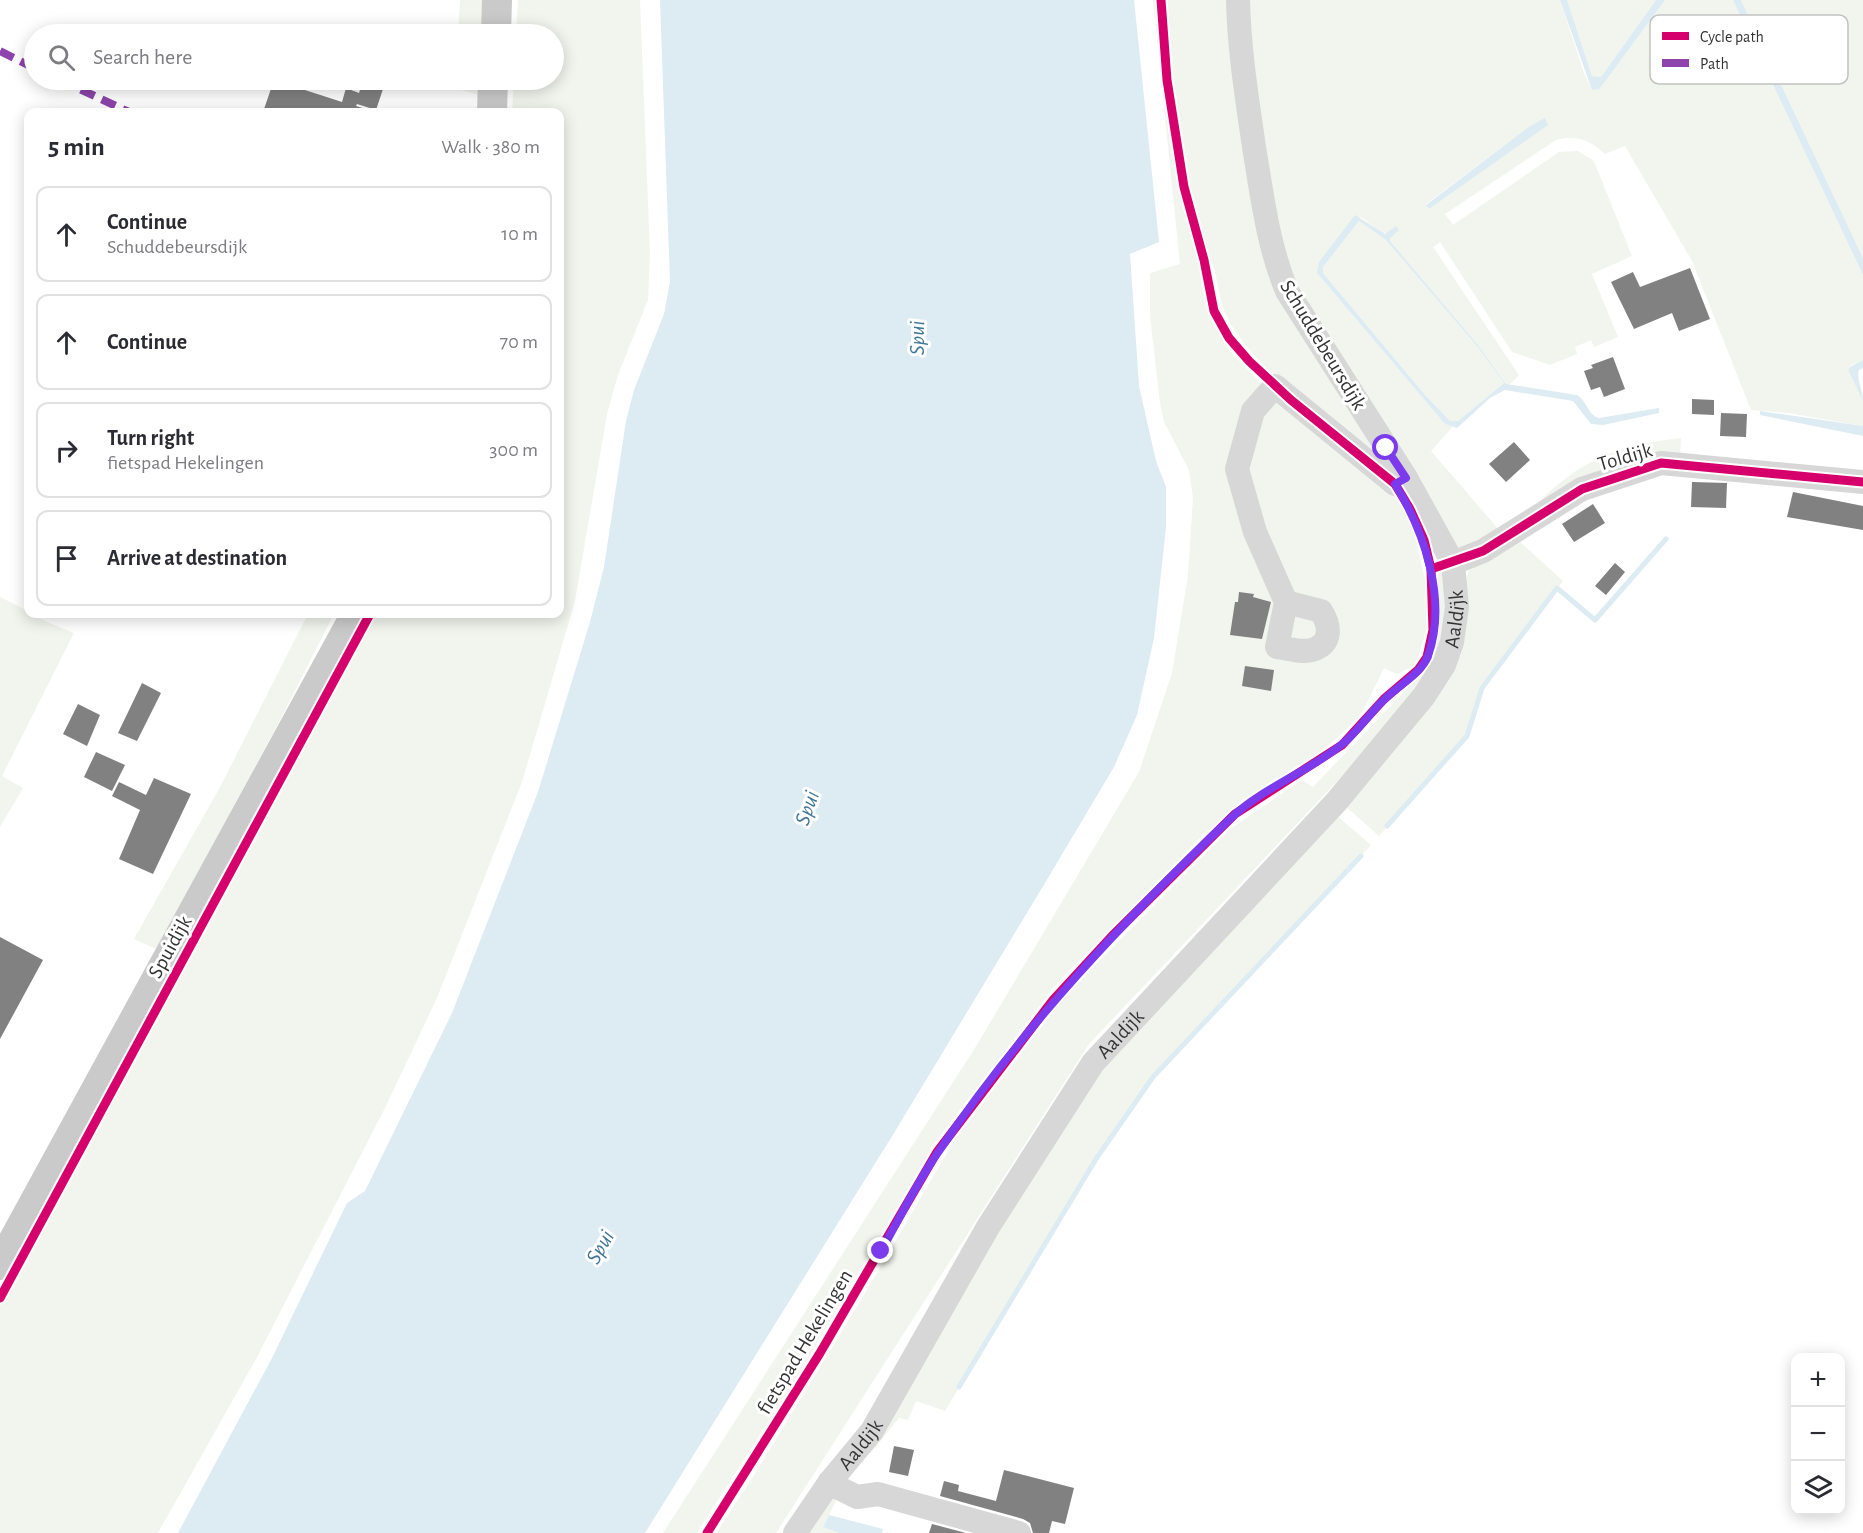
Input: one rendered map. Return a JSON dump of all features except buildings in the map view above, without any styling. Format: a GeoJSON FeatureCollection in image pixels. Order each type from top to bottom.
{"type":"FeatureCollection","features":[{"type":"Feature","properties":{"kind":"main road"},"geometry":{"type":"LineString","coordinates":[[496,24],[497,0]]}},
{"type":"Feature","properties":{"kind":"main road"},"geometry":{"type":"LineString","coordinates":[[492,108],[493,90]]}},
{"type":"Feature","properties":{"kind":"main road","name":"Spuidijk"},"geometry":{"type":"LineString","coordinates":[[0,1265],[354,618]]}},
{"type":"Feature","properties":{"kind":"street","name":"Schuddebeursdijk"},"geometry":{"type":"LineString","coordinates":[[1238,0],[1245,86],[1260,185],[1277,267],[1292,300],[1406,478],[1453,563]]}},
{"type":"Feature","properties":{"kind":"street"},"geometry":{"type":"LineString","coordinates":[[1286,602],[1255,532],[1237,468],[1253,411],[1259,401],[1275,386],[1395,484],[1406,478]]}},
{"type":"Feature","properties":{"kind":"street","name":"Toldijk"},"geometry":{"type":"LineString","coordinates":[[1453,563],[1483,551],[1582,489],[1660,464],[1863,482]]}},
{"type":"Feature","properties":{"kind":"street","name":"Aaldijk"},"geometry":{"type":"LineString","coordinates":[[795,1533],[829,1483],[872,1431],[988,1227],[1093,1063],[1337,801],[1424,696],[1444,665],[1452,642],[1457,607],[1453,563]]}},
{"type":"Feature","properties":{"kind":"street"},"geometry":{"type":"LineString","coordinates":[[829,1483],[857,1497],[878,1494],[1019,1533]]}},
{"type":"Feature","properties":{"kind":"shaded area"},"geometry":{"type":"Polygon","coordinates":[[[460,0],[487,0],[486,24],[459,24],[460,0]]]}},
{"type":"Feature","properties":{"kind":"shaded area"},"geometry":{"type":"Polygon","coordinates":[[[518,0],[640,0],[650,254],[648,300],[618,375],[607,414],[575,601],[522,782],[437,998],[385,1108],[256,1359],[158,1533],[0,1533],[0,1301],[372,618],[564,618],[564,108],[512,108],[513,90],[564,90],[564,24],[517,24],[518,0]]]}},
{"type":"Feature","properties":{"kind":"shaded area"},"geometry":{"type":"Polygon","coordinates":[[[1153,0],[1228,0],[1253,201],[1390,471],[1277,379],[1239,337],[1224,311],[1213,264],[1200,269],[1208,311],[1229,350],[1259,381],[1383,484],[1399,500],[1414,532],[1425,579],[1427,628],[1416,665],[1397,674],[1384,668],[1362,713],[1344,732],[1320,752],[1243,799],[1202,836],[1058,982],[936,1141],[799,1374],[697,1533],[663,1533],[975,1048],[1139,772],[1172,673],[1188,576],[1193,498],[1189,470],[1164,422],[1150,316],[1150,273],[1180,264],[1153,0]]]}},
{"type":"Feature","properties":{"kind":"shaded area"},"geometry":{"type":"Polygon","coordinates":[[[1246,0],[1560,0],[1584,73],[1592,90],[1607,79],[1650,20],[1650,84],[1773,84],[1863,275],[1863,360],[1850,366],[1848,370],[1863,401],[1863,426],[1788,413],[1751,410],[1692,261],[1625,146],[1605,154],[1594,145],[1576,138],[1556,140],[1445,214],[1453,225],[1559,152],[1578,151],[1594,161],[1632,256],[1592,274],[1618,337],[1594,347],[1591,340],[1575,347],[1577,354],[1550,365],[1512,352],[1440,242],[1433,247],[1519,375],[1508,386],[1478,345],[1390,241],[1387,233],[1382,233],[1361,217],[1319,262],[1322,279],[1445,424],[1453,426],[1431,451],[1500,531],[1462,549],[1457,547],[1342,364],[1289,271],[1262,145],[1246,0]],[[1544,119],[1530,126],[1426,204],[1429,209],[1547,125],[1544,119]]]}},
{"type":"Feature","properties":{"kind":"shaded area"},"geometry":{"type":"Polygon","coordinates":[[[1567,0],[1656,0],[1601,77],[1592,76],[1567,0]]]}},
{"type":"Feature","properties":{"kind":"shaded area"},"geometry":{"type":"Polygon","coordinates":[[[1665,0],[1733,0],[1740,15],[1654,15],[1665,0]]]}},
{"type":"Feature","properties":{"kind":"shaded area"},"geometry":{"type":"Polygon","coordinates":[[[1741,0],[1863,0],[1863,258],[1781,84],[1848,84],[1848,15],[1748,15],[1741,0]]]}},
{"type":"Feature","properties":{"kind":"shaded area"},"geometry":{"type":"Polygon","coordinates":[[[462,90],[482,90],[482,96],[462,90]]]}},
{"type":"Feature","properties":{"kind":"shaded area"},"geometry":{"type":"Polygon","coordinates":[[[1359,221],[1386,240],[1477,346],[1504,383],[1458,421],[1450,421],[1426,396],[1323,273],[1323,267],[1359,221]]]}},
{"type":"Feature","properties":{"kind":"shaded area"},"geometry":{"type":"Polygon","coordinates":[[[1681,438],[1680,456],[1528,515],[1561,482],[1596,460],[1636,446],[1681,438]]]}},
{"type":"Feature","properties":{"kind":"shaded area"},"geometry":{"type":"Polygon","coordinates":[[[1516,538],[1563,581],[1482,688],[1467,736],[1379,836],[1344,805],[1423,710],[1469,570],[1516,538]]]}},
{"type":"Feature","properties":{"kind":"shaded area"},"geometry":{"type":"Polygon","coordinates":[[[1446,571],[1448,604],[1443,641],[1432,668],[1360,757],[1089,1044],[776,1533],[716,1533],[748,1485],[864,1295],[955,1139],[1060,1003],[1230,829],[1302,780],[1313,787],[1422,673],[1432,648],[1437,624],[1437,573],[1446,571]]]}},
{"type":"Feature","properties":{"kind":"shaded area"},"geometry":{"type":"Polygon","coordinates":[[[0,597],[24,609],[24,618],[38,618],[74,633],[2,776],[23,788],[0,827],[0,597]]]}},
{"type":"Feature","properties":{"kind":"shaded area"},"geometry":{"type":"Polygon","coordinates":[[[306,618],[332,618],[276,728],[156,949],[134,939],[219,789],[306,618]]]}},
{"type":"Feature","properties":{"kind":"shaded area"},"geometry":{"type":"Polygon","coordinates":[[[1336,815],[1371,845],[1264,962],[1153,1077],[1096,1159],[945,1411],[916,1401],[908,1420],[899,1418],[870,1454],[871,1444],[1061,1126],[1102,1067],[1336,815]]]}},
{"type":"Feature","properties":{"kind":"shaded area"},"geometry":{"type":"Polygon","coordinates":[[[839,1495],[823,1527],[839,1533],[802,1533],[828,1496],[839,1495]]]}},
{"type":"Feature","properties":{"kind":"water","name":"Spui"},"geometry":{"type":"Polygon","coordinates":[[[660,0],[1134,0],[1159,242],[1130,254],[1139,386],[1156,461],[1166,487],[1166,527],[1154,638],[1137,715],[1114,767],[1042,888],[894,1133],[645,1533],[178,1533],[272,1358],[347,1203],[365,1191],[452,1013],[538,792],[590,622],[604,567],[626,421],[634,390],[664,314],[670,282],[660,0]]]}},
{"type":"Feature","properties":{"kind":"water"},"geometry":{"type":"Polygon","coordinates":[[[1560,0],[1567,0],[1592,76],[1601,77],[1656,0],[1665,0],[1654,15],[1650,15],[1650,20],[1599,89],[1592,90],[1560,0]]]}},
{"type":"Feature","properties":{"kind":"water"},"geometry":{"type":"Polygon","coordinates":[[[1733,0],[1741,0],[1748,15],[1740,15],[1733,0]]]}},
{"type":"Feature","properties":{"kind":"water"},"geometry":{"type":"Polygon","coordinates":[[[1773,84],[1781,84],[1863,258],[1863,275],[1773,84]]]}},
{"type":"Feature","properties":{"kind":"water"},"geometry":{"type":"Polygon","coordinates":[[[1545,118],[1548,125],[1429,209],[1426,205],[1530,126],[1545,118]]]}},
{"type":"Feature","properties":{"kind":"water"},"geometry":{"type":"Polygon","coordinates":[[[1355,215],[1385,234],[1396,226],[1399,230],[1390,238],[1390,241],[1478,345],[1506,384],[1577,395],[1592,414],[1599,418],[1659,408],[1659,413],[1603,425],[1591,424],[1573,401],[1505,390],[1490,398],[1457,428],[1445,424],[1317,273],[1319,262],[1355,215]],[[1359,221],[1323,267],[1323,273],[1426,396],[1450,421],[1458,421],[1504,383],[1477,346],[1386,240],[1359,221]]]}},
{"type":"Feature","properties":{"kind":"water"},"geometry":{"type":"Polygon","coordinates":[[[1863,360],[1863,368],[1858,373],[1863,401],[1848,370],[1863,360]]]}},
{"type":"Feature","properties":{"kind":"water"},"geometry":{"type":"Polygon","coordinates":[[[1760,411],[1863,426],[1863,436],[1760,415],[1760,411]]]}},
{"type":"Feature","properties":{"kind":"water"},"geometry":{"type":"Polygon","coordinates":[[[829,1515],[883,1529],[882,1533],[839,1533],[823,1527],[829,1515]]]}},
{"type":"Feature","properties":{"kind":"waterway"},"geometry":{"type":"LineString","coordinates":[[1387,826],[1467,736],[1482,688],[1557,588],[1595,620],[1666,539]]}},
{"type":"Feature","properties":{"kind":"waterway"},"geometry":{"type":"LineString","coordinates":[[959,1387],[1096,1159],[1153,1077],[1361,856]]}},
{"type":"Feature","properties":{"kind":"marked path"},"geometry":{"type":"LineString","coordinates":[[0,51],[24,63]]}},
{"type":"Feature","properties":{"kind":"marked path"},"geometry":{"type":"LineString","coordinates":[[82,90],[120,108]]}},
{"type":"Feature","properties":{"kind":"cycle path","name":"fietspad Hekelingen"},"geometry":{"type":"LineString","coordinates":[[707,1533],[820,1353],[937,1152],[1053,1000],[1112,936],[1235,814],[1342,745],[1384,699],[1418,670],[1427,657],[1433,630],[1431,569],[1424,540],[1410,509],[1395,484],[1291,400],[1249,361],[1229,338],[1214,311],[1204,260],[1184,187],[1167,80],[1161,0]]}},
{"type":"Feature","properties":{"kind":"cycle path"},"geometry":{"type":"LineString","coordinates":[[1431,569],[1483,551],[1582,489],[1661,463],[1863,482]]}},
{"type":"Feature","properties":{"kind":"cycle path"},"geometry":{"type":"LineString","coordinates":[[0,1298],[368,618]]}},
{"type":"Feature","properties":{"kind":"route"},"geometry":{"type":"LineString","coordinates":[[881,1251],[938,1152],[1053,1000],[1112,936],[1235,814],[1342,745],[1384,699],[1418,670],[1427,657],[1433,630],[1431,569],[1424,540],[1410,509],[1395,484],[1406,478],[1386,448]]}}]}
